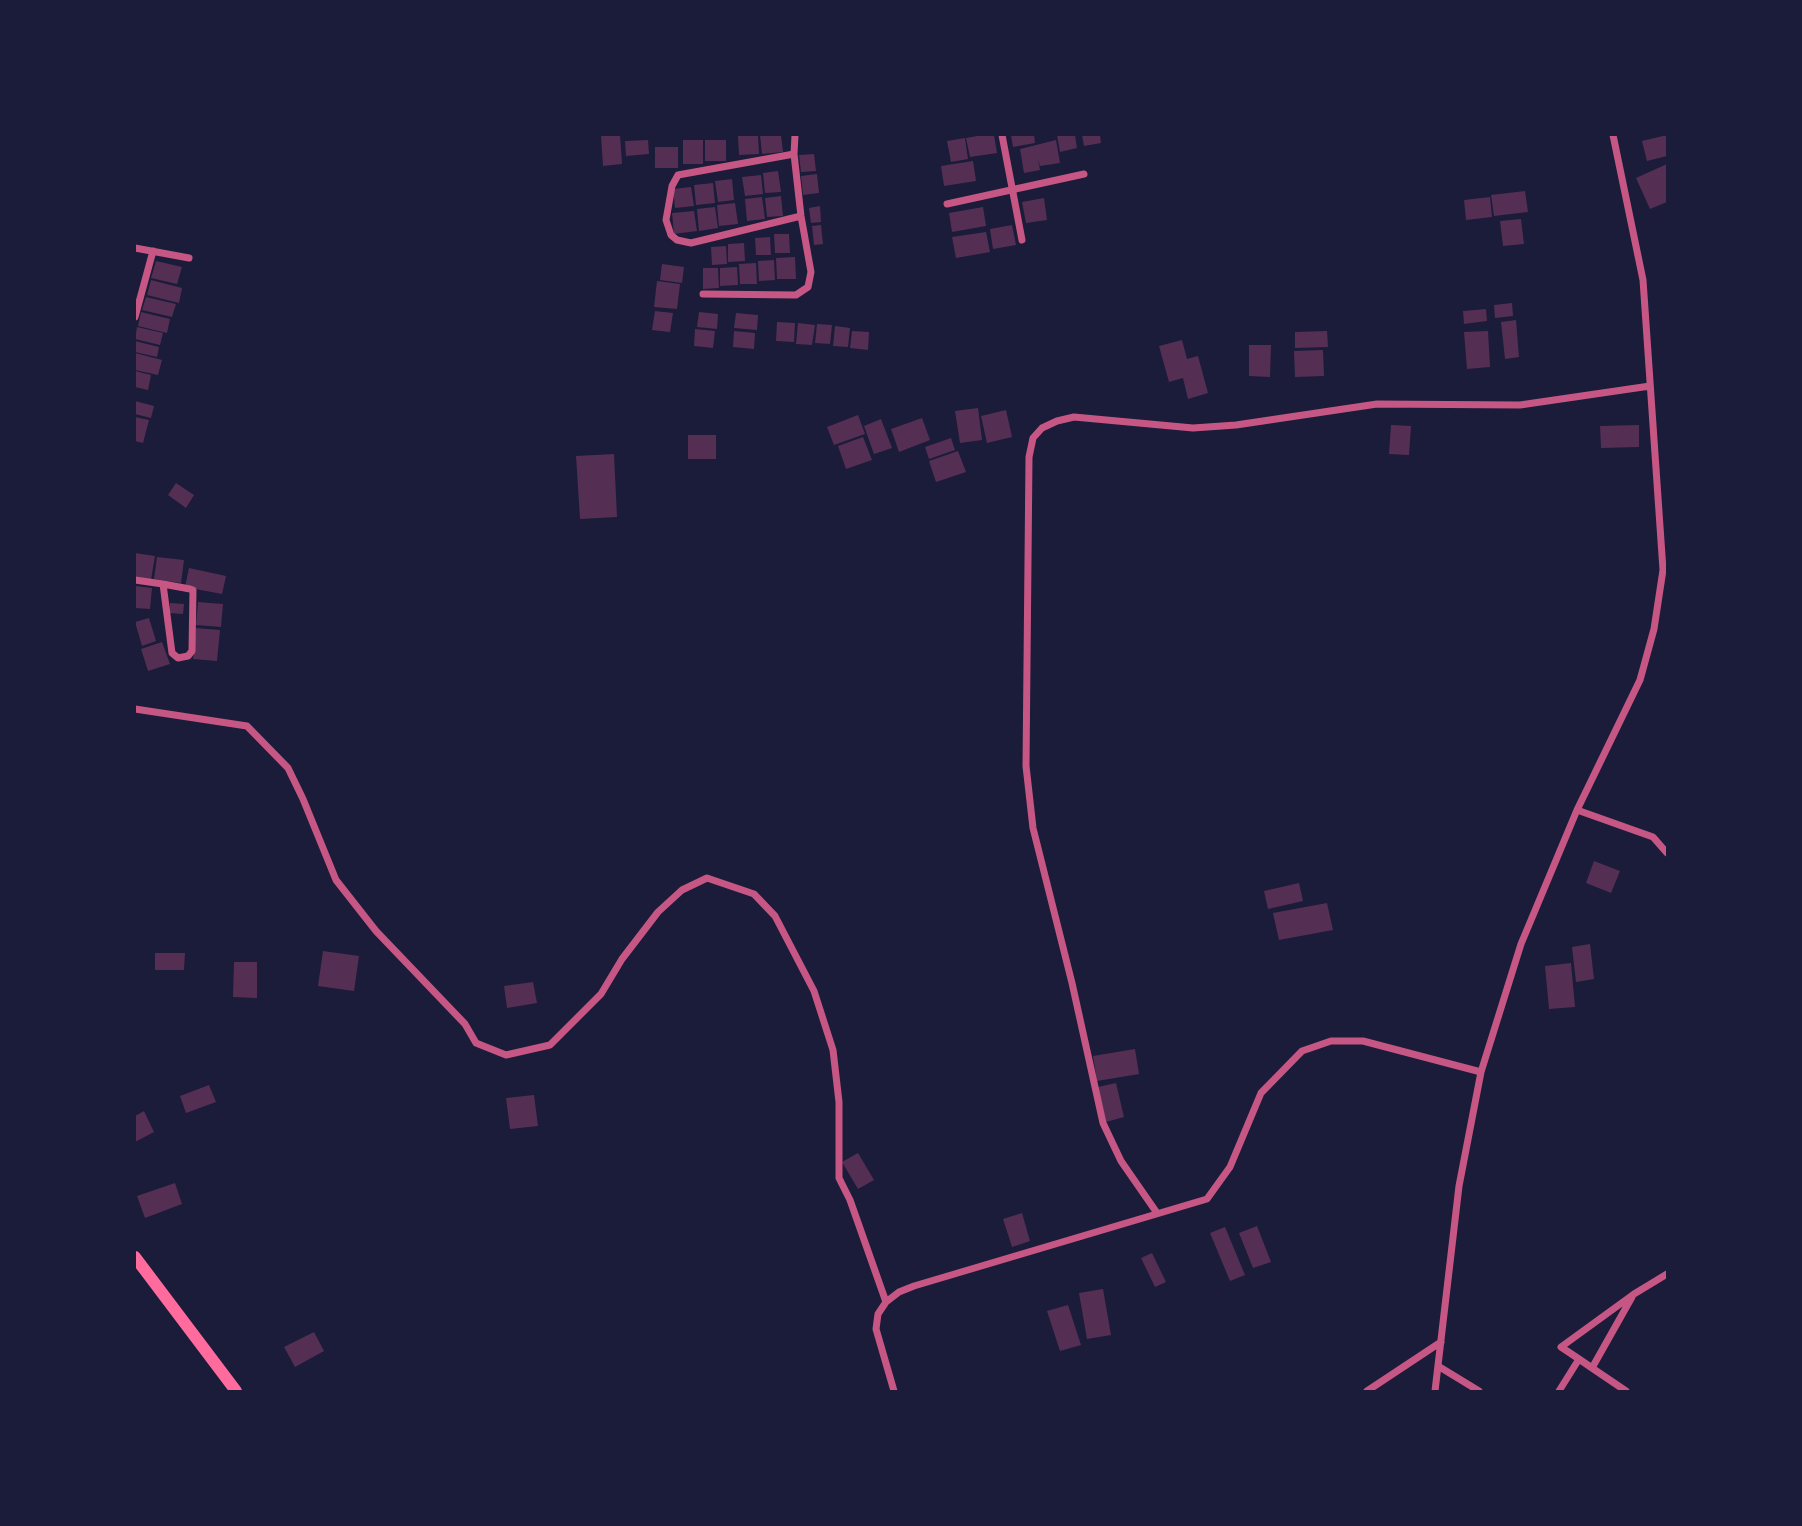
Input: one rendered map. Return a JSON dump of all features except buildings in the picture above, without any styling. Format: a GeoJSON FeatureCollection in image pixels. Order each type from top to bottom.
{"type":"FeatureCollection","features":[{"type":"Feature","properties":{"kind":"main road"},"geometry":{"type":"LineString","coordinates":[[135,1256],[236,1391]]}},
{"type":"Feature","properties":{"kind":"street"},"geometry":{"type":"LineString","coordinates":[[703,294],[786,296],[802,292],[808,287],[811,272],[801,216],[794,135]]}},
{"type":"Feature","properties":{"kind":"street"},"geometry":{"type":"LineString","coordinates":[[1002,135],[1022,240]]}},
{"type":"Feature","properties":{"kind":"street"},"geometry":{"type":"LineString","coordinates":[[1435,1391],[1459,1186],[1481,1072],[1521,943],[1577,810],[1640,680],[1654,629],[1663,570],[1643,280],[1613,135]]}},
{"type":"Feature","properties":{"kind":"street"},"geometry":{"type":"LineString","coordinates":[[794,154],[678,176],[672,186],[666,220],[671,235],[677,240],[691,243],[801,216]]}},
{"type":"Feature","properties":{"kind":"street"},"geometry":{"type":"LineString","coordinates":[[947,204],[1084,174]]}},
{"type":"Feature","properties":{"kind":"street"},"geometry":{"type":"LineString","coordinates":[[135,248],[189,258]]}},
{"type":"Feature","properties":{"kind":"street"},"geometry":{"type":"LineString","coordinates":[[135,317],[153,251]]}},
{"type":"Feature","properties":{"kind":"street"},"geometry":{"type":"LineString","coordinates":[[1157,1213],[1121,1160],[1103,1123],[1072,983],[1033,828],[1026,766],[1029,457],[1033,438],[1042,428],[1074,417],[1194,428],[1236,425],[1377,404],[1520,405],[1650,386]]}},
{"type":"Feature","properties":{"kind":"street"},"geometry":{"type":"LineString","coordinates":[[135,580],[163,584],[190,589],[194,592],[192,651],[188,656],[178,658],[172,653],[163,584]]}},
{"type":"Feature","properties":{"kind":"street"},"geometry":{"type":"LineString","coordinates":[[135,709],[247,726],[288,768],[336,880],[376,930],[465,1024],[476,1043],[506,1055],[550,1045],[601,994],[622,959],[651,922],[682,890],[707,878],[754,894],[775,916],[818,1003],[833,1050],[839,1102],[839,1178],[850,1200],[886,1302]]}},
{"type":"Feature","properties":{"kind":"street"},"geometry":{"type":"LineString","coordinates":[[1577,810],[1653,837],[1667,853]]}},
{"type":"Feature","properties":{"kind":"street"},"geometry":{"type":"LineString","coordinates":[[894,1391],[876,1329],[878,1314],[886,1302],[899,1292],[914,1286],[1207,1199],[1230,1167],[1261,1093],[1302,1051],[1331,1041],[1363,1041],[1481,1072]]}},
{"type":"Feature","properties":{"kind":"street"},"geometry":{"type":"LineString","coordinates":[[1626,1391],[1561,1347],[1667,1273]]}},
{"type":"Feature","properties":{"kind":"street"},"geometry":{"type":"LineString","coordinates":[[1592,1368],[1634,1294]]}},
{"type":"Feature","properties":{"kind":"street"},"geometry":{"type":"LineString","coordinates":[[1367,1391],[1441,1342]]}},
{"type":"Feature","properties":{"kind":"street"},"geometry":{"type":"LineString","coordinates":[[1559,1391],[1579,1359]]}},
{"type":"Feature","properties":{"kind":"street"},"geometry":{"type":"LineString","coordinates":[[1438,1366],[1479,1391]]}}]}
